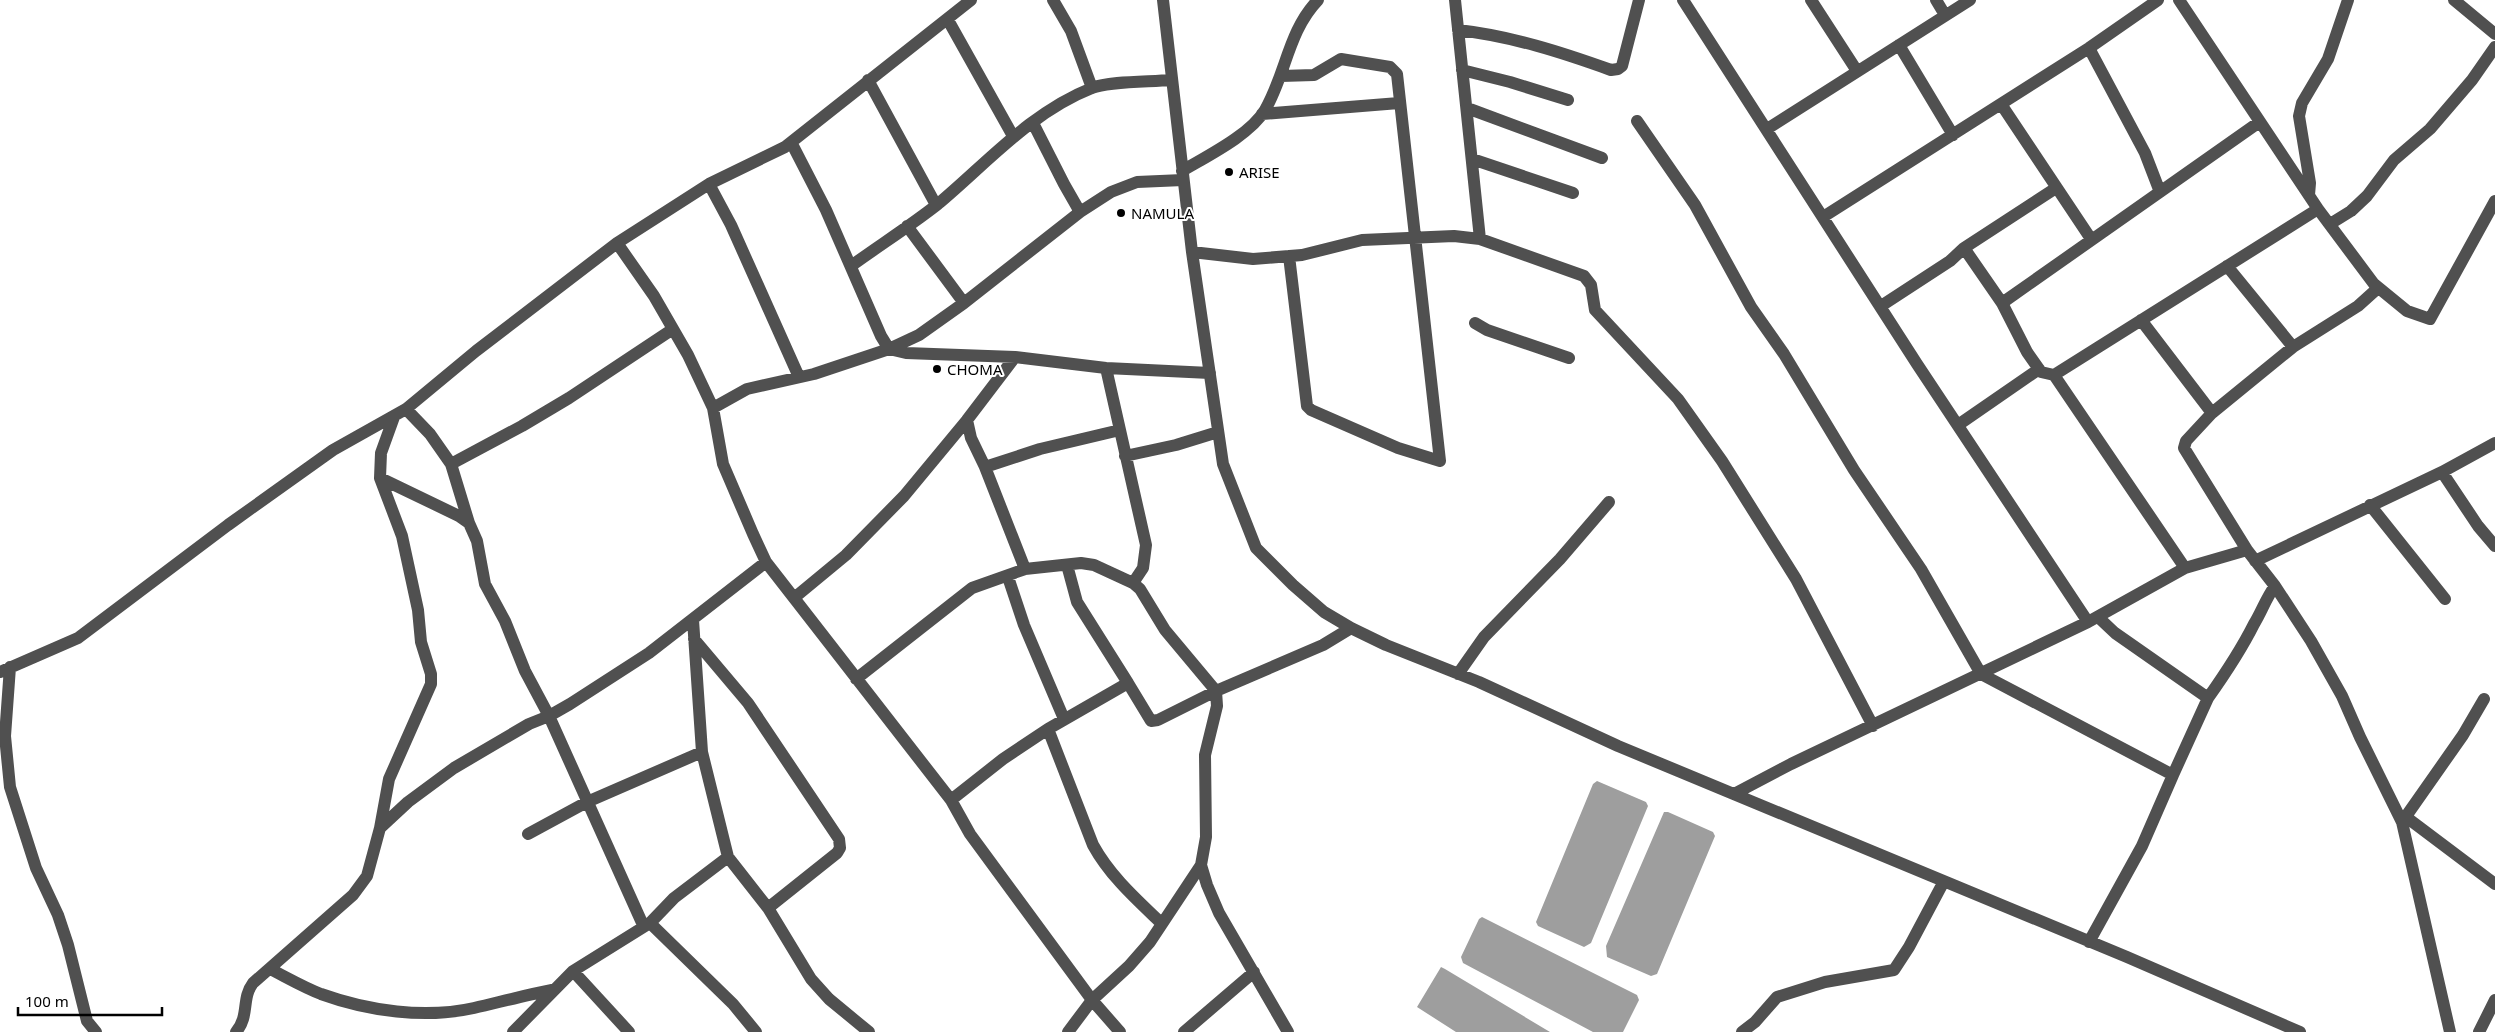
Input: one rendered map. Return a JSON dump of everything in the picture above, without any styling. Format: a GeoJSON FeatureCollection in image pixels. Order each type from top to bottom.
{"type":"FeatureCollection","features":[{"type":"Feature","properties":{"kind":"street"},"geometry":{"type":"LineString","coordinates":[[96,1032],[87,1021],[68,945],[58,915],[36,868],[10,787],[5,736],[5,670],[78,638],[228,525],[333,450],[406,409],[476,351],[617,243],[708,184],[785,147],[971,0]]}},
{"type":"Feature","properties":{"kind":"street"},"geometry":{"type":"LineString","coordinates":[[1053,0],[1071,31],[1092,88]]}},
{"type":"Feature","properties":{"kind":"street"},"geometry":{"type":"LineString","coordinates":[[1163,0],[1192,252],[1223,464],[1256,548],[1293,585],[1324,612],[1351,628],[1421,660],[1458,674],[1618,746],[2300,1032]]}},
{"type":"Feature","properties":{"kind":"street"},"geometry":{"type":"LineString","coordinates":[[713,408],[747,389],[814,374],[889,349],[919,335],[964,303],[1080,212],[1124,186],[1137,182],[1183,176],[1242,133],[1262,114],[1281,76],[1291,42],[1309,10],[1318,0]]}},
{"type":"Feature","properties":{"kind":"street"},"geometry":{"type":"LineString","coordinates":[[1454,0],[1480,239]]}},
{"type":"Feature","properties":{"kind":"street"},"geometry":{"type":"LineString","coordinates":[[1458,30],[1494,34],[1554,50],[1611,70],[1618,69],[1622,66],[1639,0]]}},
{"type":"Feature","properties":{"kind":"street"},"geometry":{"type":"LineString","coordinates":[[1683,0],[1958,425],[2093,620],[2115,633],[2208,698]]}},
{"type":"Feature","properties":{"kind":"street"},"geometry":{"type":"LineString","coordinates":[[1811,0],[1858,71]]}},
{"type":"Feature","properties":{"kind":"street"},"geometry":{"type":"LineString","coordinates":[[1936,0],[1945,15]]}},
{"type":"Feature","properties":{"kind":"street"},"geometry":{"type":"LineString","coordinates":[[1767,129],[1970,0]]}},
{"type":"Feature","properties":{"kind":"street"},"geometry":{"type":"LineString","coordinates":[[1823,218],[2089,48],[2158,0]]}},
{"type":"Feature","properties":{"kind":"street"},"geometry":{"type":"LineString","coordinates":[[2179,0],[2258,122],[2318,209],[2378,288],[2407,311],[2430,319],[2495,201]]}},
{"type":"Feature","properties":{"kind":"street"},"geometry":{"type":"LineString","coordinates":[[2309,195],[2310,183],[2299,116],[2302,103],[2334,43],[2348,0]]}},
{"type":"Feature","properties":{"kind":"street"},"geometry":{"type":"LineString","coordinates":[[2454,0],[2495,34]]}},
{"type":"Feature","properties":{"kind":"street"},"geometry":{"type":"LineString","coordinates":[[948,20],[1013,136]]}},
{"type":"Feature","properties":{"kind":"street"},"geometry":{"type":"LineString","coordinates":[[1899,45],[1953,135]]}},
{"type":"Feature","properties":{"kind":"street"},"geometry":{"type":"LineString","coordinates":[[2330,224],[2351,211],[2367,196],[2394,160],[2430,129],[2472,80],[2495,47]]}},
{"type":"Feature","properties":{"kind":"street"},"geometry":{"type":"LineString","coordinates":[[2089,48],[2145,153],[2160,192]]}},
{"type":"Feature","properties":{"kind":"street"},"geometry":{"type":"LineString","coordinates":[[1281,76],[1314,75],[1341,59],[1383,65],[1394,69],[1416,236],[1440,461],[1398,448],[1311,410],[1307,406],[1289,256]]}},
{"type":"Feature","properties":{"kind":"street"},"geometry":{"type":"LineString","coordinates":[[1462,70],[1510,82],[1568,100]]}},
{"type":"Feature","properties":{"kind":"street"},"geometry":{"type":"LineString","coordinates":[[868,80],[936,205]]}},
{"type":"Feature","properties":{"kind":"street"},"geometry":{"type":"LineString","coordinates":[[851,266],[936,205],[980,168],[1013,136],[1092,88],[1111,84],[1171,80]]}},
{"type":"Feature","properties":{"kind":"street"},"geometry":{"type":"LineString","coordinates":[[1262,114],[1399,103]]}},
{"type":"Feature","properties":{"kind":"street"},"geometry":{"type":"LineString","coordinates":[[2001,104],[2091,239]]}},
{"type":"Feature","properties":{"kind":"street"},"geometry":{"type":"LineString","coordinates":[[1467,108],[1602,158]]}},
{"type":"Feature","properties":{"kind":"street"},"geometry":{"type":"LineString","coordinates":[[1637,121],[1695,204],[1751,307],[1784,354],[1854,470],[1921,569],[1981,674],[2174,775]]}},
{"type":"Feature","properties":{"kind":"street"},"geometry":{"type":"LineString","coordinates":[[2002,303],[2258,122]]}},
{"type":"Feature","properties":{"kind":"street"},"geometry":{"type":"LineString","coordinates":[[1033,123],[1080,212]]}},
{"type":"Feature","properties":{"kind":"street"},"geometry":{"type":"LineString","coordinates":[[791,142],[826,210],[881,336],[889,349],[906,354],[1015,357],[1106,368],[1210,373]]}},
{"type":"Feature","properties":{"kind":"street"},"geometry":{"type":"LineString","coordinates":[[1472,159],[1573,192]]}},
{"type":"Feature","properties":{"kind":"street"},"geometry":{"type":"LineString","coordinates":[[708,184],[730,224],[799,377]]}},
{"type":"Feature","properties":{"kind":"street"},"geometry":{"type":"LineString","coordinates":[[1881,306],[1950,261],[1964,248],[2056,188]]}},
{"type":"Feature","properties":{"kind":"street"},"geometry":{"type":"LineString","coordinates":[[2054,375],[2318,209]]}},
{"type":"Feature","properties":{"kind":"street"},"geometry":{"type":"LineString","coordinates":[[907,226],[964,303]]}},
{"type":"Feature","properties":{"kind":"street"},"geometry":{"type":"LineString","coordinates":[[1192,252],[1253,259],[1289,256],[1362,240],[1416,236],[1480,239],[1574,271],[1589,280],[1595,310],[1678,400],[1700,427],[1800,586],[1873,726]]}},
{"type":"Feature","properties":{"kind":"street"},"geometry":{"type":"LineString","coordinates":[[617,243],[654,296],[713,408],[723,464],[766,562],[951,800],[970,834],[1092,1000],[1120,1032]]}},
{"type":"Feature","properties":{"kind":"street"},"geometry":{"type":"LineString","coordinates":[[1964,248],[2002,303],[2027,352],[2041,372],[2054,375],[2185,568]]}},
{"type":"Feature","properties":{"kind":"street"},"geometry":{"type":"LineString","coordinates":[[2227,266],[2293,347]]}},
{"type":"Feature","properties":{"kind":"street"},"geometry":{"type":"LineString","coordinates":[[2378,288],[2358,306],[2293,347],[2212,413],[2186,441],[2184,448],[2251,556],[2311,641],[2342,696],[2360,737],[2404,820],[2450,1032]]}},
{"type":"Feature","properties":{"kind":"street"},"geometry":{"type":"LineString","coordinates":[[2142,320],[2212,413]]}},
{"type":"Feature","properties":{"kind":"street"},"geometry":{"type":"LineString","coordinates":[[1475,323],[1487,330],[1569,358]]}},
{"type":"Feature","properties":{"kind":"street"},"geometry":{"type":"LineString","coordinates":[[451,464],[569,398],[673,329]]}},
{"type":"Feature","properties":{"kind":"street"},"geometry":{"type":"LineString","coordinates":[[794,598],[846,555],[904,496],[967,420],[1015,357]]}},
{"type":"Feature","properties":{"kind":"street"},"geometry":{"type":"LineString","coordinates":[[1106,368],[1146,545],[1143,568],[1133,583]]}},
{"type":"Feature","properties":{"kind":"street"},"geometry":{"type":"LineString","coordinates":[[1958,425],[2039,369]]}},
{"type":"Feature","properties":{"kind":"street"},"geometry":{"type":"LineString","coordinates":[[406,409],[430,434],[451,464],[469,523],[477,541],[485,584],[505,621],[525,671],[549,716],[587,802],[646,924],[733,1004],[756,1032]]}},
{"type":"Feature","properties":{"kind":"street"},"geometry":{"type":"LineString","coordinates":[[236,1032],[246,1016],[248,990],[337,911],[367,876],[380,828],[389,779],[431,684],[431,674],[421,642],[418,610],[402,536],[380,478],[381,453],[394,417]]}},
{"type":"Feature","properties":{"kind":"street"},"geometry":{"type":"LineString","coordinates":[[967,420],[971,438],[985,467],[1025,569]]}},
{"type":"Feature","properties":{"kind":"street"},"geometry":{"type":"LineString","coordinates":[[985,467],[1040,449],[1120,430]]}},
{"type":"Feature","properties":{"kind":"street"},"geometry":{"type":"LineString","coordinates":[[1125,456],[1176,445],[1218,432]]}},
{"type":"Feature","properties":{"kind":"street"},"geometry":{"type":"LineString","coordinates":[[1734,794],[2093,620],[2185,568],[2251,556],[2442,472],[2495,443]]}},
{"type":"Feature","properties":{"kind":"street"},"geometry":{"type":"LineString","coordinates":[[2442,472],[2478,526],[2495,546]]}},
{"type":"Feature","properties":{"kind":"street"},"geometry":{"type":"LineString","coordinates":[[380,478],[469,523]]}},
{"type":"Feature","properties":{"kind":"street"},"geometry":{"type":"LineString","coordinates":[[1458,674],[1484,637],[1572,546],[1609,502]]}},
{"type":"Feature","properties":{"kind":"street"},"geometry":{"type":"LineString","coordinates":[[2370,505],[2444,599]]}},
{"type":"Feature","properties":{"kind":"street"},"geometry":{"type":"LineString","coordinates":[[380,828],[408,802],[454,768],[529,724],[549,716],[648,653],[766,562]]}},
{"type":"Feature","properties":{"kind":"street"},"geometry":{"type":"LineString","coordinates":[[1067,565],[1077,602],[1151,721],[1158,720],[1216,691],[1323,645],[1351,628]]}},
{"type":"Feature","properties":{"kind":"street"},"geometry":{"type":"LineString","coordinates":[[856,680],[972,588],[1008,577],[1025,569],[1067,565],[1094,565],[1133,583],[1140,589],[1165,630],[1216,691],[1217,706],[1205,755],[1206,837],[1202,864],[1207,885],[1219,913],[1288,1032]]}},
{"type":"Feature","properties":{"kind":"street"},"geometry":{"type":"LineString","coordinates":[[1008,577],[1024,625],[1064,719]]}},
{"type":"Feature","properties":{"kind":"street"},"geometry":{"type":"LineString","coordinates":[[2089,942],[2142,846],[2208,698],[2238,654],[2256,622],[2265,598],[2274,586]]}},
{"type":"Feature","properties":{"kind":"street"},"geometry":{"type":"LineString","coordinates":[[693,620],[702,752],[728,856],[768,908],[810,979],[829,999],[869,1032]]}},
{"type":"Feature","properties":{"kind":"street"},"geometry":{"type":"LineString","coordinates":[[694,639],[748,703],[839,839],[840,848],[837,853],[768,908]]}},
{"type":"Feature","properties":{"kind":"street"},"geometry":{"type":"LineString","coordinates":[[951,800],[1004,759],[1048,729],[1128,683]]}},
{"type":"Feature","properties":{"kind":"street"},"geometry":{"type":"LineString","coordinates":[[2404,820],[2463,736],[2484,699]]}},
{"type":"Feature","properties":{"kind":"street"},"geometry":{"type":"LineString","coordinates":[[1048,729],[1093,845],[1100,858],[1116,878],[1161,923]]}},
{"type":"Feature","properties":{"kind":"street"},"geometry":{"type":"LineString","coordinates":[[528,834],[587,802],[702,752]]}},
{"type":"Feature","properties":{"kind":"street"},"geometry":{"type":"LineString","coordinates":[[2404,820],[2495,884]]}},
{"type":"Feature","properties":{"kind":"street"},"geometry":{"type":"LineString","coordinates":[[513,1032],[552,990],[573,971],[646,924],[674,898],[728,856]]}},
{"type":"Feature","properties":{"kind":"street"},"geometry":{"type":"LineString","coordinates":[[1068,1032],[1092,1000],[1129,966],[1150,942],[1202,864]]}},
{"type":"Feature","properties":{"kind":"street"},"geometry":{"type":"LineString","coordinates":[[1742,1032],[1755,1022],[1777,997],[1825,982],[1894,970],[1909,947],[1943,883]]}},
{"type":"Feature","properties":{"kind":"street"},"geometry":{"type":"LineString","coordinates":[[270,969],[321,994],[398,1012],[442,1012],[474,1008],[508,998],[552,990]]}},
{"type":"Feature","properties":{"kind":"street"},"geometry":{"type":"LineString","coordinates":[[573,971],[629,1032]]}},
{"type":"Feature","properties":{"kind":"street"},"geometry":{"type":"LineString","coordinates":[[1184,1032],[1254,972]]}},
{"type":"Feature","properties":{"kind":"street"},"geometry":{"type":"LineString","coordinates":[[2479,1032],[2495,1000]]}},
{"type":"Feature","properties":{"kind":"shaded area"},"geometry":{"type":"Polygon","coordinates":[[[1597,781],[1646,802],[1648,806],[1591,943],[1584,947],[1538,926],[1536,922],[1593,784],[1597,781]]]}},
{"type":"Feature","properties":{"kind":"shaded area"},"geometry":{"type":"Polygon","coordinates":[[[1664,812],[1668,812],[1713,832],[1715,836],[1657,974],[1651,976],[1607,957],[1606,946],[1664,812]]]}},
{"type":"Feature","properties":{"kind":"shaded area"},"geometry":{"type":"Polygon","coordinates":[[[1482,917],[1637,995],[1639,1000],[1623,1032],[1593,1032],[1463,963],[1461,957],[1479,919],[1482,917]]]}},
{"type":"Feature","properties":{"kind":"shaded area"},"geometry":{"type":"Polygon","coordinates":[[[1441,967],[1550,1032],[1456,1032],[1417,1007],[1441,967]]]}},
{"type":"Feature","properties":{"kind":"place","name":"ARISE"},"geometry":{"type":"Point","coordinates":[1229,172]}},
{"type":"Feature","properties":{"kind":"place","name":"NAMULA"},"geometry":{"type":"Point","coordinates":[1121,213]}},
{"type":"Feature","properties":{"kind":"place","name":"CHOMA"},"geometry":{"type":"Point","coordinates":[937,369]}}]}
